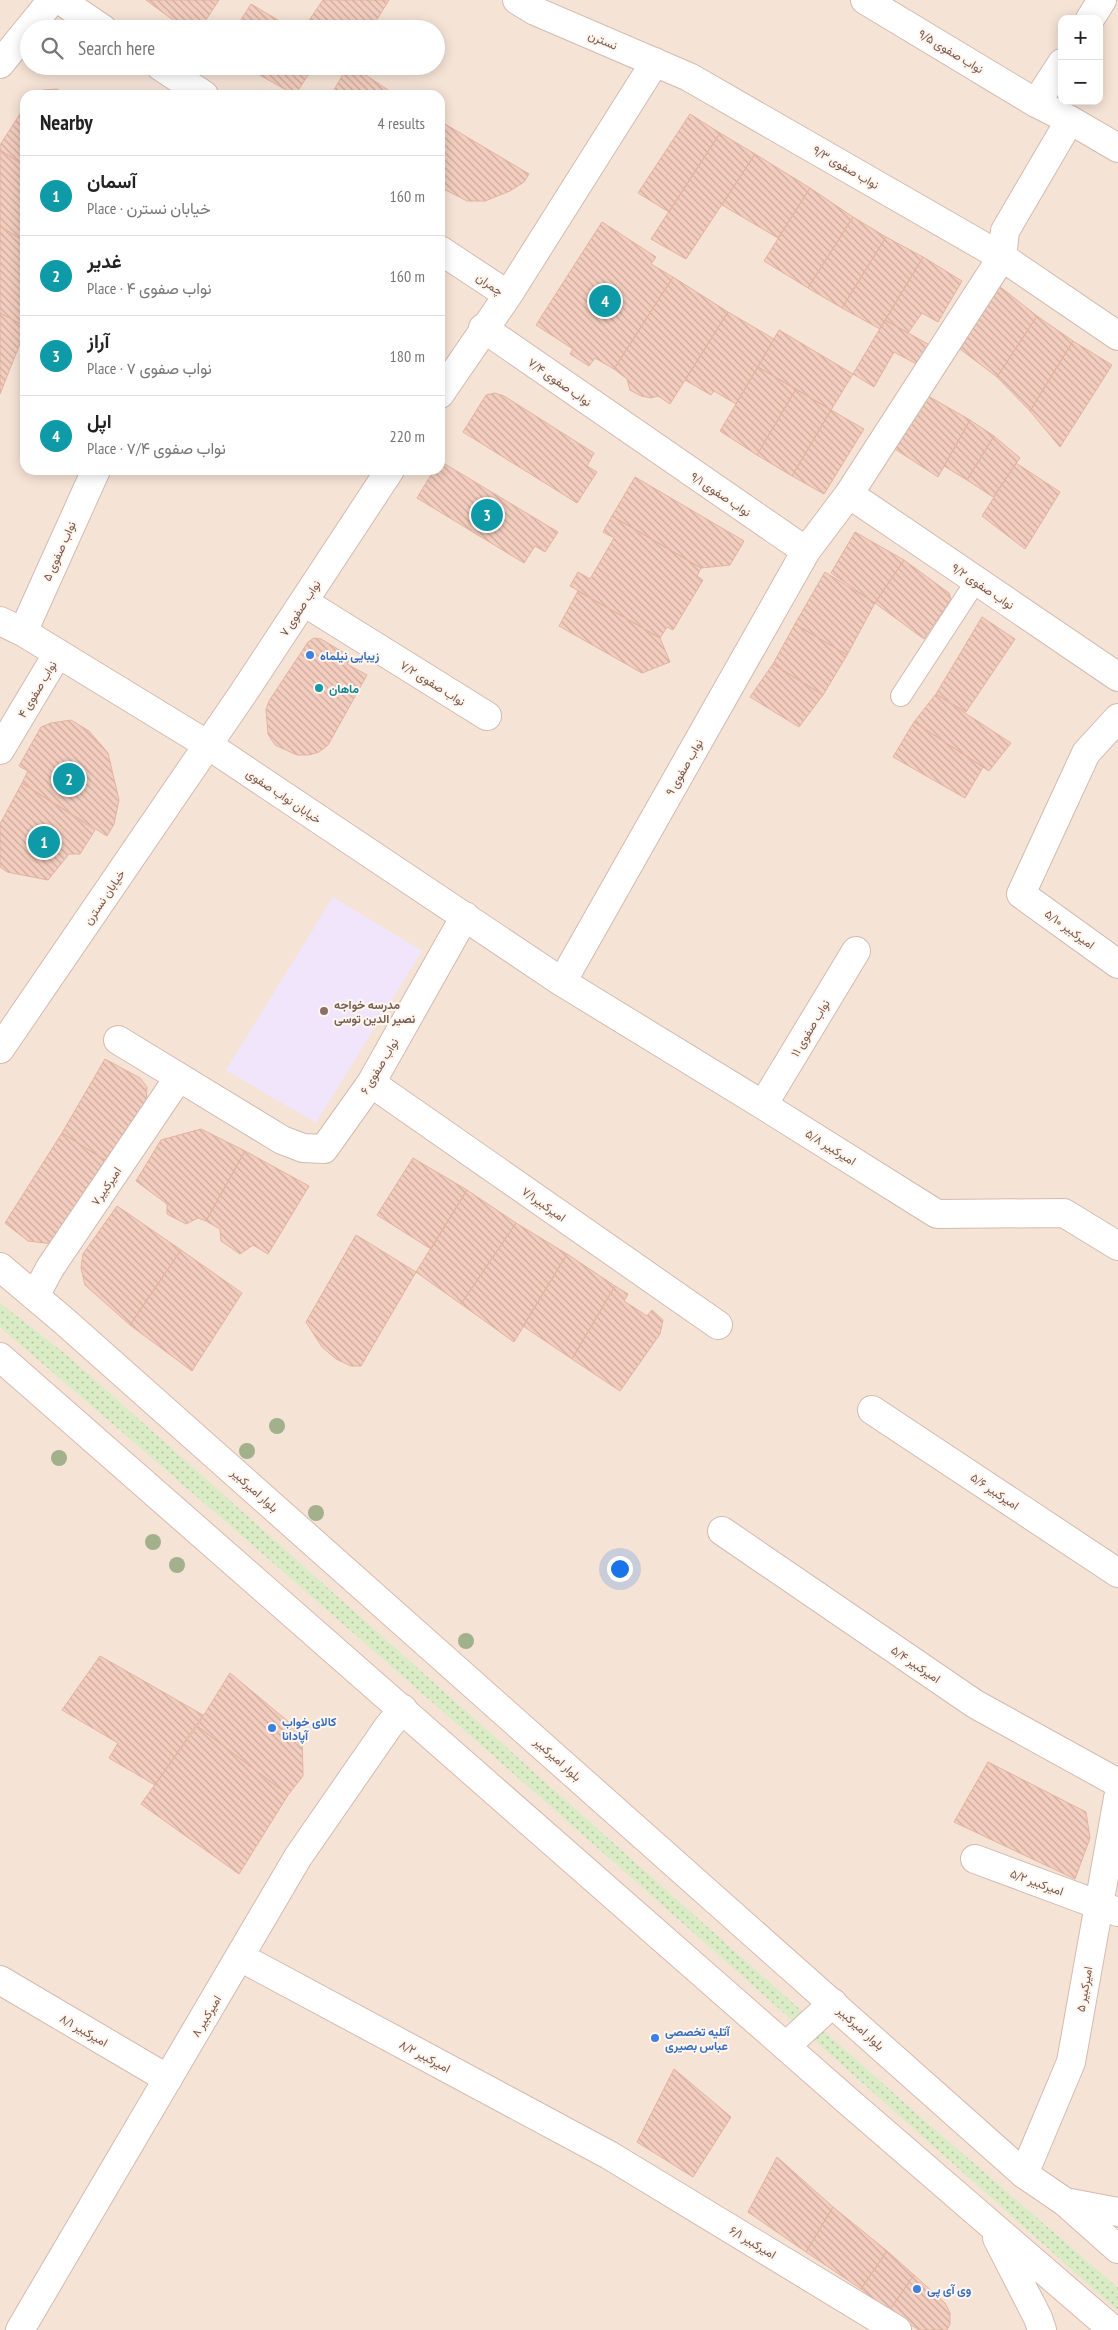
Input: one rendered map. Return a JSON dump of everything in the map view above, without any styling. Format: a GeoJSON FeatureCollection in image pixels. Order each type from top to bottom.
{"type":"FeatureCollection","features":[{"type":"Feature","properties":{"kind":"street"},"geometry":{"type":"LineString","coordinates":[[36,20],[52,0]]}},
{"type":"Feature","properties":{"kind":"street"},"geometry":{"type":"LineString","coordinates":[[60,0],[90,20]]}},
{"type":"Feature","properties":{"kind":"street","name":"نسترن"},"geometry":{"type":"LineString","coordinates":[[517,0],[535,11],[689,77]]}},
{"type":"Feature","properties":{"kind":"street","name":"نواب صفوی ۹/۵"},"geometry":{"type":"LineString","coordinates":[[866,0],[1036,102],[1118,148]]}},
{"type":"Feature","properties":{"kind":"street"},"geometry":{"type":"LineString","coordinates":[[1093,15],[1102,0]]}},
{"type":"Feature","properties":{"kind":"street"},"geometry":{"type":"LineString","coordinates":[[0,64],[20,39]]}},
{"type":"Feature","properties":{"kind":"street"},"geometry":{"type":"LineString","coordinates":[[508,295],[655,62]]}},
{"type":"Feature","properties":{"kind":"street"},"geometry":{"type":"LineString","coordinates":[[1036,102],[1058,69]]}},
{"type":"Feature","properties":{"kind":"street"},"geometry":{"type":"LineString","coordinates":[[174,75],[196,90]]}},
{"type":"Feature","properties":{"kind":"street","name":"نواب صفوی ۹/۳"},"geometry":{"type":"LineString","coordinates":[[689,77],[1002,257]]}},
{"type":"Feature","properties":{"kind":"street"},"geometry":{"type":"LineString","coordinates":[[1070,120],[1006,231],[1002,257],[1118,336]]}},
{"type":"Feature","properties":{"kind":"street","name":"چمران"},"geometry":{"type":"LineString","coordinates":[[445,253],[508,295],[483,328]]}},
{"type":"Feature","properties":{"kind":"street","name":"نواب صفوی ۹"},"geometry":{"type":"LineString","coordinates":[[562,982],[806,551],[849,494],[1002,257]]}},
{"type":"Feature","properties":{"kind":"street"},"geometry":{"type":"LineString","coordinates":[[445,386],[483,328]]}},
{"type":"Feature","properties":{"kind":"street","name":"نواب صفوی ۷/۴"},"geometry":{"type":"LineString","coordinates":[[483,328],[637,436]]}},
{"type":"Feature","properties":{"kind":"street","name":"نواب صفوی ۹/۱"},"geometry":{"type":"LineString","coordinates":[[637,436],[806,551]]}},
{"type":"Feature","properties":{"kind":"street","name":"نواب صفوی ۵"},"geometry":{"type":"LineString","coordinates":[[12,626],[93,475]]}},
{"type":"Feature","properties":{"kind":"street","name":"نواب صفوی ۷"},"geometry":{"type":"LineString","coordinates":[[208,745],[387,475]]}},
{"type":"Feature","properties":{"kind":"street","name":"نواب صفوی ۹/۲"},"geometry":{"type":"LineString","coordinates":[[849,494],[1118,677]]}},
{"type":"Feature","properties":{"kind":"street","name":"نواب صفوی ۷/۲"},"geometry":{"type":"LineString","coordinates":[[304,602],[487,716]]}},
{"type":"Feature","properties":{"kind":"street","name":"خیابان نواب صفوی"},"geometry":{"type":"LineString","coordinates":[[12,626],[208,745],[562,982]]}},
{"type":"Feature","properties":{"kind":"street","name":"نواب صفوی ۴"},"geometry":{"type":"LineString","coordinates":[[0,750],[58,654]]}},
{"type":"Feature","properties":{"kind":"street","name":"امیرکبیر ۵/۱۰"},"geometry":{"type":"LineString","coordinates":[[1118,718],[1086,752],[1021,894],[1118,964]]}},
{"type":"Feature","properties":{"kind":"street","name":"خیابان نسترن"},"geometry":{"type":"LineString","coordinates":[[0,1049],[208,745]]}},
{"type":"Feature","properties":{"kind":"street","name":"نواب صفوی ۶"},"geometry":{"type":"LineString","coordinates":[[179,1077],[282,1140],[303,1148],[324,1149],[371,1083],[465,916]]}},
{"type":"Feature","properties":{"kind":"street","name":"نواب صفوی ۱۱"},"geometry":{"type":"LineString","coordinates":[[763,1105],[856,951]]}},
{"type":"Feature","properties":{"kind":"street","name":"امیرکبیر ۵/۸"},"geometry":{"type":"LineString","coordinates":[[562,982],[937,1214],[1064,1213],[1118,1246]]}},
{"type":"Feature","properties":{"kind":"street"},"geometry":{"type":"LineString","coordinates":[[118,1040],[179,1077]]}},
{"type":"Feature","properties":{"kind":"street","name":"امیرکبیر۷"},"geometry":{"type":"LineString","coordinates":[[35,1296],[50,1268],[179,1077]]}},
{"type":"Feature","properties":{"kind":"street","name":"امیرکبیر۷/۱"},"geometry":{"type":"LineString","coordinates":[[371,1083],[718,1325]]}},
{"type":"Feature","properties":{"kind":"street","name":"بلوار امیرکبیر"},"geometry":{"type":"LineString","coordinates":[[0,1267],[1024,2174],[1065,2202],[1118,2248]]}},
{"type":"Feature","properties":{"kind":"street"},"geometry":{"type":"LineString","coordinates":[[0,1357],[990,2225],[1113,2330]]}},
{"type":"Feature","properties":{"kind":"street","name":"امیرکبیر ۵/۶"},"geometry":{"type":"LineString","coordinates":[[872,1410],[1118,1573]]}},
{"type":"Feature","properties":{"kind":"street","name":"امیرکبیر ۵/۴"},"geometry":{"type":"LineString","coordinates":[[722,1531],[975,1704],[1118,1783]]}},
{"type":"Feature","properties":{"kind":"street","name":"امیرکبیر ۸"},"geometry":{"type":"LineString","coordinates":[[20,2330],[298,1857],[388,1727],[403,1709]]}},
{"type":"Feature","properties":{"kind":"street","name":"امیرکبیر ۵"},"geometry":{"type":"LineString","coordinates":[[1024,2174],[1070,2062],[1108,1908],[1118,1798]]}},
{"type":"Feature","properties":{"kind":"street","name":"امیرکبیر ۵/۲"},"geometry":{"type":"LineString","coordinates":[[975,1859],[1108,1908]]}},
{"type":"Feature","properties":{"kind":"street","name":"امیرکبیر ۸/۲"},"geometry":{"type":"LineString","coordinates":[[240,1957],[609,2155]]}},
{"type":"Feature","properties":{"kind":"street","name":"امیرکبیر ۸/۱"},"geometry":{"type":"LineString","coordinates":[[0,1980],[168,2079]]}},
{"type":"Feature","properties":{"kind":"street"},"geometry":{"type":"LineString","coordinates":[[786,2046],[833,2003]]}},
{"type":"Feature","properties":{"kind":"street","name":"امیرکبیر ۶/۱"},"geometry":{"type":"LineString","coordinates":[[609,2155],[897,2330]]}},
{"type":"Feature","properties":{"kind":"street"},"geometry":{"type":"LineString","coordinates":[[1065,2202],[1118,2212]]}},
{"type":"Feature","properties":{"kind":"street"},"geometry":{"type":"LineString","coordinates":[[990,2225],[1038,2318],[1042,2330]]}},
{"type":"Feature","properties":{"kind":"lane"},"geometry":{"type":"LineString","coordinates":[[900,696],[976,581]]}},
{"type":"Feature","properties":{"kind":"shaded area"},"geometry":{"type":"Polygon","coordinates":[[[0,0],[1118,0],[1118,2330],[0,2330],[0,0]]]}},
{"type":"Feature","properties":{"kind":"shaded area","name":"مدرسه خواجه نصیر الدین توسی"},"geometry":{"type":"Polygon","coordinates":[[[333,897],[422,951],[316,1123],[226,1070],[333,897]]]}},
{"type":"Feature","properties":{"kind":"green space"},"geometry":{"type":"Polygon","coordinates":[[[0,1303],[68,1356],[917,2114],[1118,2288],[1118,2311],[562,1816],[282,1570],[0,1327],[0,1303]]]}},
{"type":"Feature","properties":{"kind":"building"},"geometry":{"type":"Polygon","coordinates":[[[146,0],[219,0],[206,20],[173,20],[146,0]]]}},
{"type":"Feature","properties":{"kind":"building"},"geometry":{"type":"Polygon","coordinates":[[[323,0],[389,0],[377,20],[309,20],[323,0]]]}},
{"type":"Feature","properties":{"kind":"building"},"geometry":{"type":"Polygon","coordinates":[[[251,4],[278,20],[241,20],[251,4]]]}},
{"type":"Feature","properties":{"kind":"building"},"geometry":{"type":"Polygon","coordinates":[[[260,75],[308,75],[298,90],[286,90],[260,75]]]}},
{"type":"Feature","properties":{"kind":"building"},"geometry":{"type":"Polygon","coordinates":[[[343,75],[366,75],[388,90],[334,90],[343,75]]]}},
{"type":"Feature","properties":{"kind":"building"},"geometry":{"type":"Polygon","coordinates":[[[20,114],[20,163],[0,150],[0,145],[20,114]]]}},
{"type":"Feature","properties":{"kind":"building"},"geometry":{"type":"Polygon","coordinates":[[[690,114],[720,133],[669,212],[638,193],[690,114]]]}},
{"type":"Feature","properties":{"kind":"building"},"geometry":{"type":"Polygon","coordinates":[[[445,124],[529,174],[524,182],[510,191],[485,201],[467,201],[445,190],[445,124]]]}},
{"type":"Feature","properties":{"kind":"building"},"geometry":{"type":"Polygon","coordinates":[[[720,133],[755,154],[686,259],[651,239],[720,133]]]}},
{"type":"Feature","properties":{"kind":"building"},"geometry":{"type":"Polygon","coordinates":[[[0,150],[20,163],[20,239],[0,226],[0,150]]]}},
{"type":"Feature","properties":{"kind":"building"},"geometry":{"type":"Polygon","coordinates":[[[755,154],[810,188],[778,238],[722,205],[755,154]]]}},
{"type":"Feature","properties":{"kind":"building"},"geometry":{"type":"Polygon","coordinates":[[[810,188],[853,217],[808,288],[764,261],[810,188]]]}},
{"type":"Feature","properties":{"kind":"building"},"geometry":{"type":"Polygon","coordinates":[[[853,217],[886,237],[842,308],[808,288],[853,217]]]}},
{"type":"Feature","properties":{"kind":"building"},"geometry":{"type":"Polygon","coordinates":[[[602,222],[656,257],[651,264],[673,277],[614,369],[595,358],[589,366],[570,354],[573,349],[536,325],[602,222]]]}},
{"type":"Feature","properties":{"kind":"building"},"geometry":{"type":"Polygon","coordinates":[[[0,226],[20,239],[20,323],[0,313],[0,226]]]}},
{"type":"Feature","properties":{"kind":"building"},"geometry":{"type":"Polygon","coordinates":[[[886,237],[923,257],[880,329],[842,308],[886,237]]]}},
{"type":"Feature","properties":{"kind":"building"},"geometry":{"type":"Polygon","coordinates":[[[923,257],[962,281],[938,322],[922,313],[908,333],[885,320],[923,257]]]}},
{"type":"Feature","properties":{"kind":"building"},"geometry":{"type":"Polygon","coordinates":[[[673,277],[728,312],[670,404],[658,396],[651,398],[641,396],[630,390],[627,379],[614,369],[673,277]]]}},
{"type":"Feature","properties":{"kind":"building"},"geometry":{"type":"Polygon","coordinates":[[[999,286],[1037,316],[997,377],[960,349],[999,286]]]}},
{"type":"Feature","properties":{"kind":"building"},"geometry":{"type":"Polygon","coordinates":[[[728,312],[774,339],[736,404],[714,391],[711,395],[685,380],[728,312]]]}},
{"type":"Feature","properties":{"kind":"building"},"geometry":{"type":"Polygon","coordinates":[[[0,313],[20,323],[20,344],[0,394],[0,313]]]}},
{"type":"Feature","properties":{"kind":"building"},"geometry":{"type":"Polygon","coordinates":[[[1037,316],[1073,341],[1030,411],[997,377],[1037,316]]]}},
{"type":"Feature","properties":{"kind":"building"},"geometry":{"type":"Polygon","coordinates":[[[885,320],[935,348],[922,367],[894,352],[874,387],[853,374],[885,320]]]}},
{"type":"Feature","properties":{"kind":"building"},"geometry":{"type":"Polygon","coordinates":[[[779,330],[853,374],[831,410],[758,367],[779,330]]]}},
{"type":"Feature","properties":{"kind":"building"},"geometry":{"type":"Polygon","coordinates":[[[1073,341],[1112,365],[1060,447],[1030,411],[1073,341]]]}},
{"type":"Feature","properties":{"kind":"building"},"geometry":{"type":"Polygon","coordinates":[[[758,367],[796,389],[757,455],[720,431],[758,367]]]}},
{"type":"Feature","properties":{"kind":"building"},"geometry":{"type":"Polygon","coordinates":[[[796,389],[831,410],[792,476],[757,455],[796,389]]]}},
{"type":"Feature","properties":{"kind":"building"},"geometry":{"type":"Polygon","coordinates":[[[495,393],[504,396],[594,453],[587,466],[597,472],[577,503],[463,432],[486,395],[495,393]]]}},
{"type":"Feature","properties":{"kind":"building"},"geometry":{"type":"Polygon","coordinates":[[[928,396],[970,420],[938,477],[895,449],[928,396]]]}},
{"type":"Feature","properties":{"kind":"building"},"geometry":{"type":"Polygon","coordinates":[[[831,410],[864,429],[824,494],[792,476],[831,410]]]}},
{"type":"Feature","properties":{"kind":"building"},"geometry":{"type":"Polygon","coordinates":[[[970,420],[994,436],[967,480],[944,466],[970,420]]]}},
{"type":"Feature","properties":{"kind":"building"},"geometry":{"type":"Polygon","coordinates":[[[994,436],[1020,458],[993,497],[967,480],[994,436]]]}},
{"type":"Feature","properties":{"kind":"building"},"geometry":{"type":"Polygon","coordinates":[[[1016,463],[1060,492],[1025,549],[982,516],[1016,463]]]}},
{"type":"Feature","properties":{"kind":"building"},"geometry":{"type":"Polygon","coordinates":[[[445,464],[558,532],[545,552],[535,546],[524,563],[417,498],[431,475],[445,475],[445,464]]]}},
{"type":"Feature","properties":{"kind":"building"},"geometry":{"type":"Polygon","coordinates":[[[635,477],[744,541],[730,565],[701,568],[612,516],[635,477]]]}},
{"type":"Feature","properties":{"kind":"building"},"geometry":{"type":"Polygon","coordinates":[[[612,516],[701,568],[697,576],[703,580],[673,630],[667,627],[660,638],[570,586],[578,572],[590,579],[614,538],[603,532],[612,516]]]}},
{"type":"Feature","properties":{"kind":"building"},"geometry":{"type":"Polygon","coordinates":[[[855,532],[904,560],[875,603],[831,573],[855,532]]]}},
{"type":"Feature","properties":{"kind":"building"},"geometry":{"type":"Polygon","coordinates":[[[904,560],[949,593],[951,599],[924,639],[875,603],[904,560]]]}},
{"type":"Feature","properties":{"kind":"building"},"geometry":{"type":"Polygon","coordinates":[[[825,572],[875,603],[847,655],[795,624],[825,572]]]}},
{"type":"Feature","properties":{"kind":"building"},"geometry":{"type":"Polygon","coordinates":[[[578,591],[660,638],[670,662],[642,673],[559,626],[578,591]]]}},
{"type":"Feature","properties":{"kind":"building"},"geometry":{"type":"Polygon","coordinates":[[[982,617],[1015,639],[966,712],[936,694],[982,617]]]}},
{"type":"Feature","properties":{"kind":"building"},"geometry":{"type":"Polygon","coordinates":[[[795,624],[847,655],[823,695],[773,664],[795,624]]]}},
{"type":"Feature","properties":{"kind":"building","name":"ماهان"},"geometry":{"type":"Polygon","coordinates":[[[314,638],[321,639],[351,657],[347,664],[367,675],[328,745],[319,752],[309,755],[297,755],[275,745],[268,734],[266,710],[269,701],[308,642],[314,638]]]}},
{"type":"Feature","properties":{"kind":"building"},"geometry":{"type":"Polygon","coordinates":[[[773,664],[823,695],[799,727],[750,697],[773,664]]]}},
{"type":"Feature","properties":{"kind":"building"},"geometry":{"type":"Polygon","coordinates":[[[936,694],[1011,743],[989,771],[914,722],[936,694]]]}},
{"type":"Feature","properties":{"kind":"building"},"geometry":{"type":"Polygon","coordinates":[[[71,720],[89,731],[108,753],[119,800],[114,824],[107,836],[22,783],[28,771],[19,766],[41,727],[51,723],[71,720]]]}},
{"type":"Feature","properties":{"kind":"building"},"geometry":{"type":"Polygon","coordinates":[[[914,722],[983,767],[965,798],[893,757],[914,722]]]}},
{"type":"Feature","properties":{"kind":"building"},"geometry":{"type":"Polygon","coordinates":[[[22,783],[95,830],[80,854],[69,854],[48,880],[7,872],[0,867],[0,824],[22,783]]]}},
{"type":"Feature","properties":{"kind":"building"},"geometry":{"type":"Polygon","coordinates":[[[105,1059],[140,1078],[147,1087],[146,1103],[108,1162],[62,1133],[105,1059]]]}},
{"type":"Feature","properties":{"kind":"building"},"geometry":{"type":"Polygon","coordinates":[[[201,1129],[245,1151],[206,1221],[198,1218],[186,1224],[167,1214],[167,1204],[136,1181],[161,1140],[201,1129]]]}},
{"type":"Feature","properties":{"kind":"building"},"geometry":{"type":"Polygon","coordinates":[[[62,1133],[108,1162],[53,1244],[28,1241],[5,1223],[62,1133]]]}},
{"type":"Feature","properties":{"kind":"building"},"geometry":{"type":"Polygon","coordinates":[[[245,1151],[309,1186],[268,1254],[253,1245],[240,1254],[221,1241],[220,1229],[206,1221],[245,1151]]]}},
{"type":"Feature","properties":{"kind":"building"},"geometry":{"type":"Polygon","coordinates":[[[413,1158],[467,1190],[431,1249],[377,1215],[413,1158]]]}},
{"type":"Feature","properties":{"kind":"building"},"geometry":{"type":"Polygon","coordinates":[[[467,1190],[516,1223],[461,1304],[416,1272],[467,1190]]]}},
{"type":"Feature","properties":{"kind":"building"},"geometry":{"type":"Polygon","coordinates":[[[117,1206],[181,1250],[130,1325],[85,1285],[81,1268],[83,1254],[117,1206]]]}},
{"type":"Feature","properties":{"kind":"building"},"geometry":{"type":"Polygon","coordinates":[[[516,1223],[567,1254],[514,1342],[461,1304],[516,1223]]]}},
{"type":"Feature","properties":{"kind":"building"},"geometry":{"type":"Polygon","coordinates":[[[356,1235],[416,1272],[361,1366],[351,1366],[336,1359],[322,1347],[306,1322],[356,1235]]]}},
{"type":"Feature","properties":{"kind":"building"},"geometry":{"type":"Polygon","coordinates":[[[181,1250],[242,1293],[192,1371],[130,1325],[181,1250]]]}},
{"type":"Feature","properties":{"kind":"building"},"geometry":{"type":"Polygon","coordinates":[[[567,1254],[615,1286],[572,1359],[523,1326],[567,1254]]]}},
{"type":"Feature","properties":{"kind":"building"},"geometry":{"type":"Polygon","coordinates":[[[615,1286],[628,1294],[624,1301],[647,1316],[652,1310],[663,1320],[660,1334],[620,1391],[572,1359],[615,1286]]]}},
{"type":"Feature","properties":{"kind":"building"},"geometry":{"type":"Polygon","coordinates":[[[100,1656],[203,1715],[155,1785],[109,1758],[118,1743],[62,1710],[100,1656]]]}},
{"type":"Feature","properties":{"kind":"building"},"geometry":{"type":"Polygon","coordinates":[[[230,1673],[302,1733],[303,1776],[288,1795],[197,1726],[230,1673]]]}},
{"type":"Feature","properties":{"kind":"building"},"geometry":{"type":"Polygon","coordinates":[[[197,1726],[288,1795],[239,1874],[141,1804],[197,1726]]]}},
{"type":"Feature","properties":{"kind":"building"},"geometry":{"type":"Polygon","coordinates":[[[988,1762],[1086,1812],[1090,1838],[1075,1879],[954,1822],[988,1762]]]}},
{"type":"Feature","properties":{"kind":"building"},"geometry":{"type":"Polygon","coordinates":[[[674,2069],[731,2117],[693,2177],[637,2142],[674,2069]]]}},
{"type":"Feature","properties":{"kind":"building"},"geometry":{"type":"Polygon","coordinates":[[[777,2157],[833,2207],[806,2252],[748,2212],[777,2157]]]}},
{"type":"Feature","properties":{"kind":"building"},"geometry":{"type":"Polygon","coordinates":[[[833,2207],[887,2251],[861,2289],[806,2252],[833,2207]]]}},
{"type":"Feature","properties":{"kind":"building"},"geometry":{"type":"Polygon","coordinates":[[[887,2251],[914,2275],[889,2311],[861,2289],[887,2251]]]}},
{"type":"Feature","properties":{"kind":"building","name":"وی آی پی"},"geometry":{"type":"Polygon","coordinates":[[[914,2275],[945,2303],[950,2313],[950,2324],[947,2330],[919,2330],[889,2311],[914,2275]]]}},
{"type":"Feature","properties":{"kind":"place","name":"اپل"},"geometry":{"type":"Point","coordinates":[605,301]}},
{"type":"Feature","properties":{"kind":"place","name":"آراز"},"geometry":{"type":"Point","coordinates":[487,515]}},
{"type":"Feature","properties":{"kind":"place","name":"زیبایی نیلماه"},"geometry":{"type":"Point","coordinates":[310,655]}},
{"type":"Feature","properties":{"kind":"place","name":"ماهان"},"geometry":{"type":"Point","coordinates":[319,688]}},
{"type":"Feature","properties":{"kind":"place","name":"غدیر"},"geometry":{"type":"Point","coordinates":[69,779]}},
{"type":"Feature","properties":{"kind":"place","name":"آسمان"},"geometry":{"type":"Point","coordinates":[44,842]}},
{"type":"Feature","properties":{"kind":"place","name":"مدرسه خواجه نصیر الدین توسی"},"geometry":{"type":"Point","coordinates":[324,1011]}},
{"type":"Feature","properties":{"kind":"place","name":"کالای خواب آپادانا"},"geometry":{"type":"Point","coordinates":[272,1728]}},
{"type":"Feature","properties":{"kind":"place","name":"آتلیه تخصصی عباس بصیری"},"geometry":{"type":"Point","coordinates":[655,2038]}},
{"type":"Feature","properties":{"kind":"place","name":"وی آی پی"},"geometry":{"type":"Point","coordinates":[917,2289]}}]}
